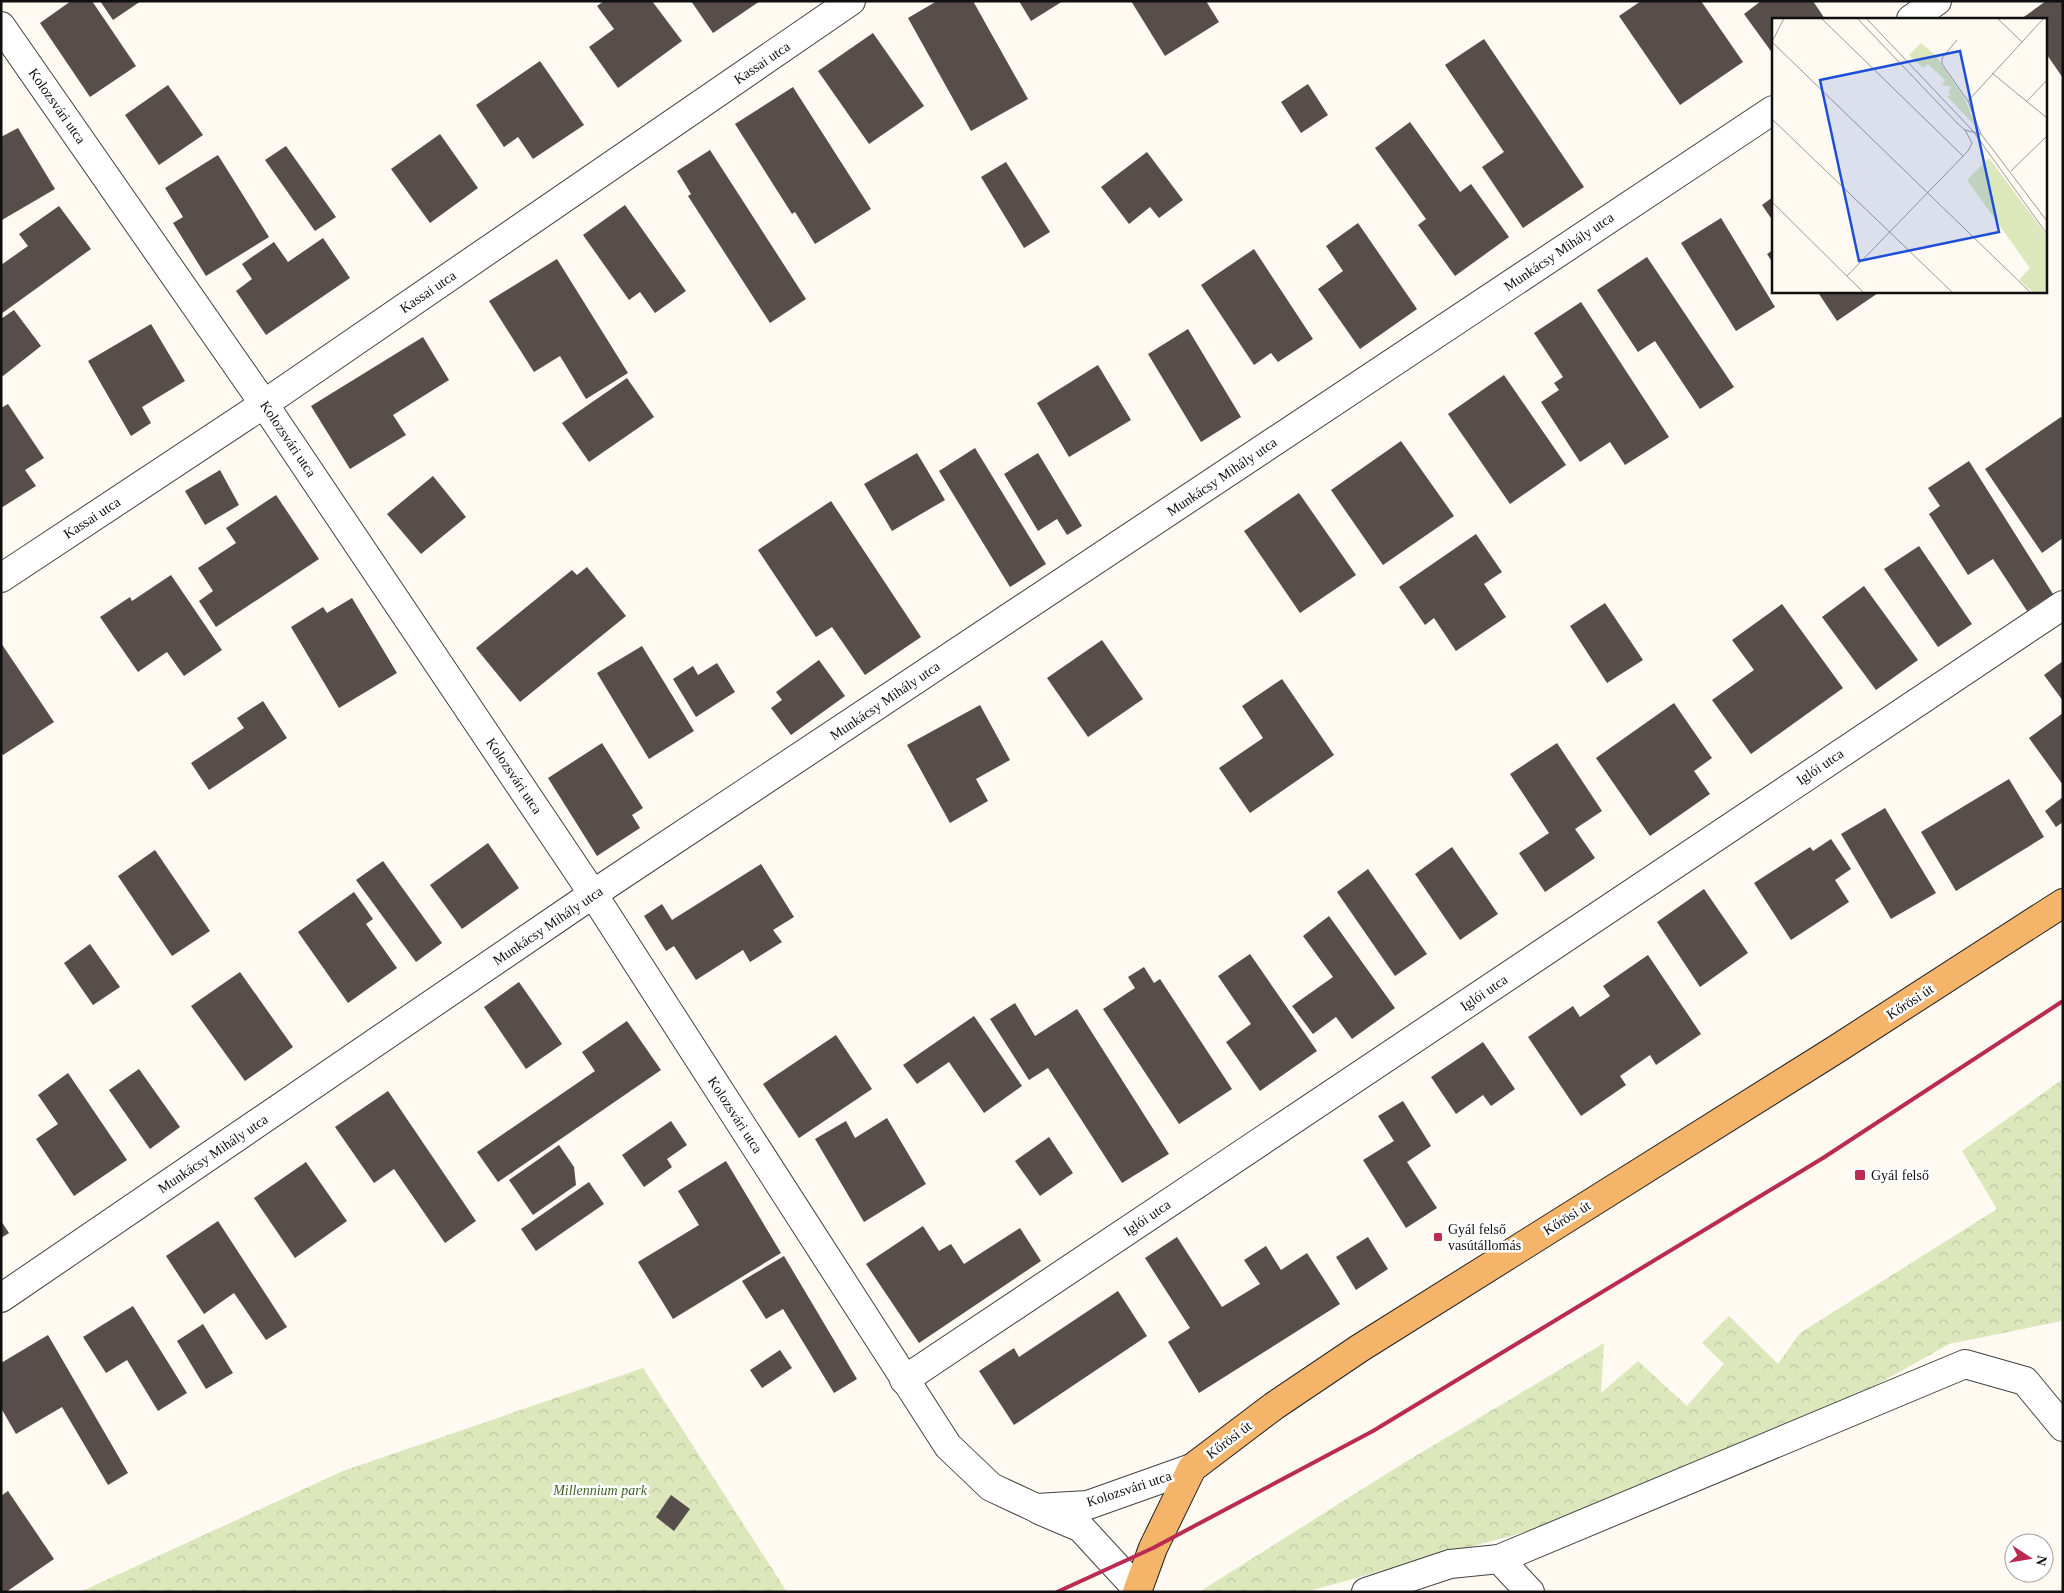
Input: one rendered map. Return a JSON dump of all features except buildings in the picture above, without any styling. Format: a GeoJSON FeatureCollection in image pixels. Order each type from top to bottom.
{"type":"FeatureCollection","features":[{"type":"Feature","properties":{"kind":"main road","name":"Kőrösi út"},"geometry":{"type":"LineString","coordinates":[[1137,1591],[1153,1548],[1192,1468],[1274,1406],[1360,1348],[1835,1050],[2063,903]]}},
{"type":"Feature","properties":{"kind":"street","name":"Kassai utca"},"geometry":{"type":"LineString","coordinates":[[1,578],[264,404],[851,1]]}},
{"type":"Feature","properties":{"kind":"street"},"geometry":{"type":"LineString","coordinates":[[1912,18],[1937,1]]}},
{"type":"Feature","properties":{"kind":"street","name":"Kolozsvári utca"},"geometry":{"type":"LineString","coordinates":[[1,26],[264,404],[593,894],[948,1446],[991,1487],[1082,1528],[1137,1591]]}},
{"type":"Feature","properties":{"kind":"street","name":"Munkácsy Mihály utca"},"geometry":{"type":"LineString","coordinates":[[1,1298],[593,894],[1772,111]]}},
{"type":"Feature","properties":{"kind":"street","name":"Iglói utca"},"geometry":{"type":"LineString","coordinates":[[904,1380],[2063,605]]}},
{"type":"Feature","properties":{"kind":"street"},"geometry":{"type":"LineString","coordinates":[[1366,1592],[1450,1564],[1499,1559],[1965,1364],[2025,1381],[2063,1427]]}},
{"type":"Feature","properties":{"kind":"street","name":"Kolozsvári utca"},"geometry":{"type":"LineString","coordinates":[[1036,1508],[1088,1505],[1192,1468]]}},
{"type":"Feature","properties":{"kind":"street"},"geometry":{"type":"LineString","coordinates":[[1499,1559],[1530,1592]]}},
{"type":"Feature","properties":{"kind":"green space"},"geometry":{"type":"Polygon","coordinates":[[[2063,1079],[2062,1321],[1949,1344],[1846,1402],[1525,1532],[1305,1592],[1199,1592],[1394,1469],[1604,1343],[1601,1393],[1638,1361],[1687,1406],[1724,1364],[1702,1343],[1729,1316],[1778,1364],[1800,1333],[1997,1209],[1962,1151],[2063,1079]]]}},
{"type":"Feature","properties":{"kind":"green space","name":"Millennium park"},"geometry":{"type":"Polygon","coordinates":[[[643,1368],[787,1592],[80,1592],[343,1471],[643,1368]]]}},
{"type":"Feature","properties":{"kind":"railway"},"geometry":{"type":"LineString","coordinates":[[1057,1592],[1153,1548],[1373,1431],[1823,1158],[2063,1001]]}},
{"type":"Feature","properties":{"kind":"place","name":"Gyál felső"},"geometry":{"type":"Point","coordinates":[1860,1175]}},
{"type":"Feature","properties":{"kind":"place","name":"Gyál felső vasútállomás"},"geometry":{"type":"Point","coordinates":[1438,1237]}}]}
